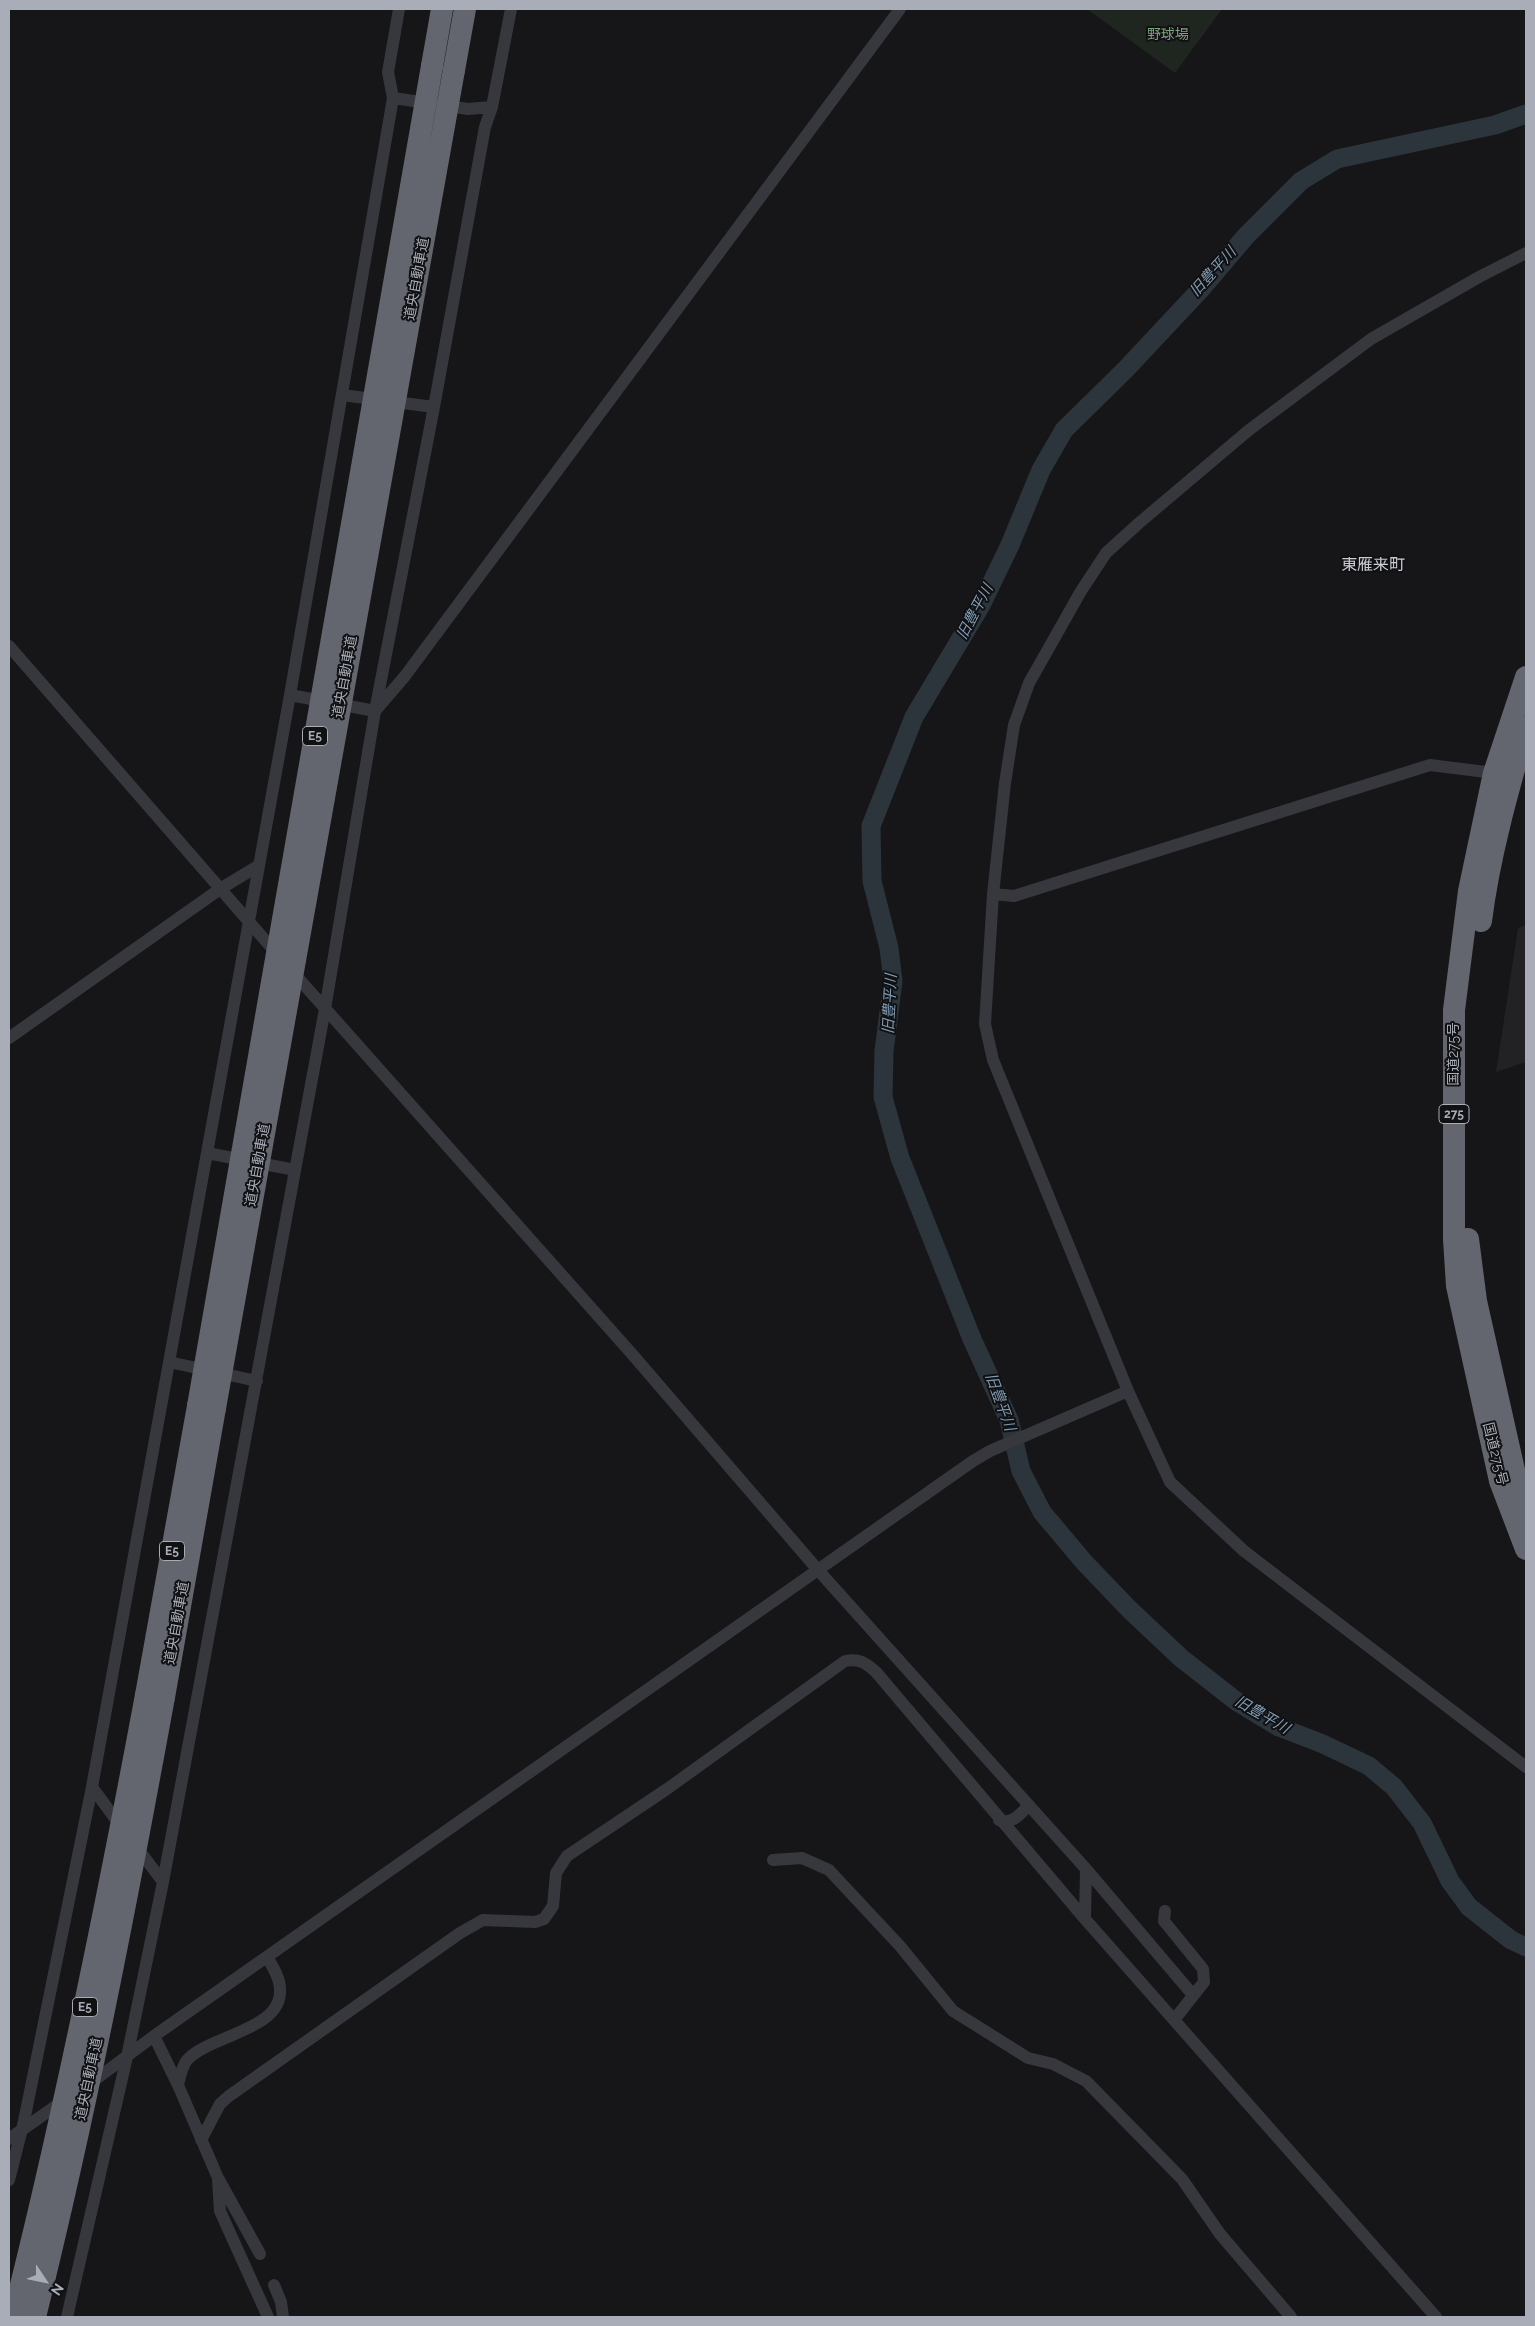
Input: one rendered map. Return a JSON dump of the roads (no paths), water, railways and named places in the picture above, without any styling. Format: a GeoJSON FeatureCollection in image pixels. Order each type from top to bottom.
{"type":"FeatureCollection","features":[{"type":"Feature","properties":{"kind":"highway","name":"道央自動車道"},"geometry":{"type":"LineString","coordinates":[[442,9],[443,68]]}},
{"type":"Feature","properties":{"kind":"highway","name":"道央自動車道"},"geometry":{"type":"LineString","coordinates":[[35,2317],[54,2238],[129,1888],[155,1696],[443,68],[465,9]]}},
{"type":"Feature","properties":{"kind":"highway","name":"国道275号"},"geometry":{"type":"LineString","coordinates":[[1526,677],[1494,772],[1469,891],[1454,1010],[1454,1239],[1460,1304],[1500,1481],[1526,1549]]}},
{"type":"Feature","properties":{"kind":"highway","name":"国道275号"},"geometry":{"type":"LineString","coordinates":[[1526,727],[1484,896],[1469,1014],[1468,1243],[1476,1301],[1516,1479],[1526,1505]]}},
{"type":"Feature","properties":{"kind":"highway","name":"道央自動車道"},"geometry":{"type":"LineString","coordinates":[[13,2317],[34,2234],[111,1883],[155,1696]]}},
{"type":"Feature","properties":{"kind":"street"},"geometry":{"type":"LineString","coordinates":[[9,2180],[22,2129],[92,1787],[290,695],[393,98],[388,72],[399,9]]}},
{"type":"Feature","properties":{"kind":"street"},"geometry":{"type":"LineString","coordinates":[[67,2317],[127,2057],[162,1882],[325,1009],[375,711],[434,407],[485,127],[492,107],[511,9]]}},
{"type":"Feature","properties":{"kind":"street"},"geometry":{"type":"LineString","coordinates":[[375,711],[411,668],[900,9]]}},
{"type":"Feature","properties":{"kind":"street"},"geometry":{"type":"LineString","coordinates":[[393,98],[468,109],[492,107]]}},
{"type":"Feature","properties":{"kind":"street"},"geometry":{"type":"LineString","coordinates":[[1526,254],[1479,277],[1371,338],[1249,430],[1106,553],[1081,590],[1029,683],[1014,725],[1005,783],[993,894],[985,1024],[994,1060],[1128,1391],[1170,1482],[1244,1551],[1526,1768]]}},
{"type":"Feature","properties":{"kind":"street"},"geometry":{"type":"LineString","coordinates":[[342,395],[434,407]]}},
{"type":"Feature","properties":{"kind":"street"},"geometry":{"type":"LineString","coordinates":[[9,646],[325,1009],[632,1354],[818,1570],[1086,1869],[1193,1995]]}},
{"type":"Feature","properties":{"kind":"street"},"geometry":{"type":"LineString","coordinates":[[290,695],[375,711]]}},
{"type":"Feature","properties":{"kind":"street"},"geometry":{"type":"LineString","coordinates":[[993,894],[1014,896],[1430,765],[1494,772]]}},
{"type":"Feature","properties":{"kind":"street"},"geometry":{"type":"LineString","coordinates":[[9,1038],[220,889],[258,866]]}},
{"type":"Feature","properties":{"kind":"street"},"geometry":{"type":"LineString","coordinates":[[207,1153],[295,1170]]}},
{"type":"Feature","properties":{"kind":"street"},"geometry":{"type":"LineString","coordinates":[[169,1362],[256,1381]]}},
{"type":"Feature","properties":{"kind":"street"},"geometry":{"type":"LineString","coordinates":[[9,2139],[990,1451],[1128,1391]]}},
{"type":"Feature","properties":{"kind":"street"},"geometry":{"type":"LineString","coordinates":[[201,2140],[220,2104],[229,2096],[460,1933],[483,1920],[535,1922],[544,1919],[553,1906],[556,1873],[568,1856],[690,1773],[845,1661],[855,1659],[865,1662],[876,1672],[999,1820],[1081,1912],[1085,1920],[1436,2317]]}},
{"type":"Feature","properties":{"kind":"street"},"geometry":{"type":"LineString","coordinates":[[92,1787],[162,1882]]}},
{"type":"Feature","properties":{"kind":"street"},"geometry":{"type":"LineString","coordinates":[[999,1820],[1005,1822],[1014,1820],[1029,1805]]}},
{"type":"Feature","properties":{"kind":"street"},"geometry":{"type":"LineString","coordinates":[[773,1860],[802,1858],[829,1870],[900,1946],[953,2011],[1028,2058],[1053,2064],[1086,2081],[1182,2179],[1220,2234],[1291,2317]]}},
{"type":"Feature","properties":{"kind":"street"},"geometry":{"type":"LineString","coordinates":[[1085,1920],[1086,1869]]}},
{"type":"Feature","properties":{"kind":"street"},"geometry":{"type":"LineString","coordinates":[[1165,1911],[1164,1921],[1204,1969],[1204,1982],[1174,2020]]}},
{"type":"Feature","properties":{"kind":"street"},"geometry":{"type":"LineString","coordinates":[[178,2085],[186,2061],[196,2052],[261,2021],[271,2013],[279,2002],[280,1988],[276,1974],[267,1957]]}},
{"type":"Feature","properties":{"kind":"street"},"geometry":{"type":"LineString","coordinates":[[154,2036],[178,2085],[218,2178],[260,2254]]}},
{"type":"Feature","properties":{"kind":"street"},"geometry":{"type":"LineString","coordinates":[[218,2178],[220,2211],[268,2317]]}},
{"type":"Feature","properties":{"kind":"street"},"geometry":{"type":"LineString","coordinates":[[274,2285],[281,2302],[283,2317]]}},
{"type":"Feature","properties":{"kind":"waterway","name":"旧豊平川"},"geometry":{"type":"LineString","coordinates":[[1526,114],[1495,125],[1337,159],[1301,181],[1246,236],[1200,290],[1126,369],[1064,430],[1041,470],[1010,545],[981,605],[914,717],[871,826],[872,881],[889,948],[893,981],[884,1051],[883,1097],[900,1158],[972,1339],[1009,1420],[1021,1471],[1042,1512],[1084,1562],[1129,1609],[1181,1658],[1236,1701],[1279,1727],[1323,1744],[1369,1766],[1394,1787],[1422,1823],[1450,1881],[1469,1907],[1511,1940],[1526,1947]]}},
{"type":"Feature","properties":{"kind":"district","name":"東雁来町"},"geometry":{"type":"Point","coordinates":[1373,565]}},
{"type":"Feature","properties":{"kind":"park label","name":"野球場"},"geometry":{"type":"Point","coordinates":[1168,35]}}]}
